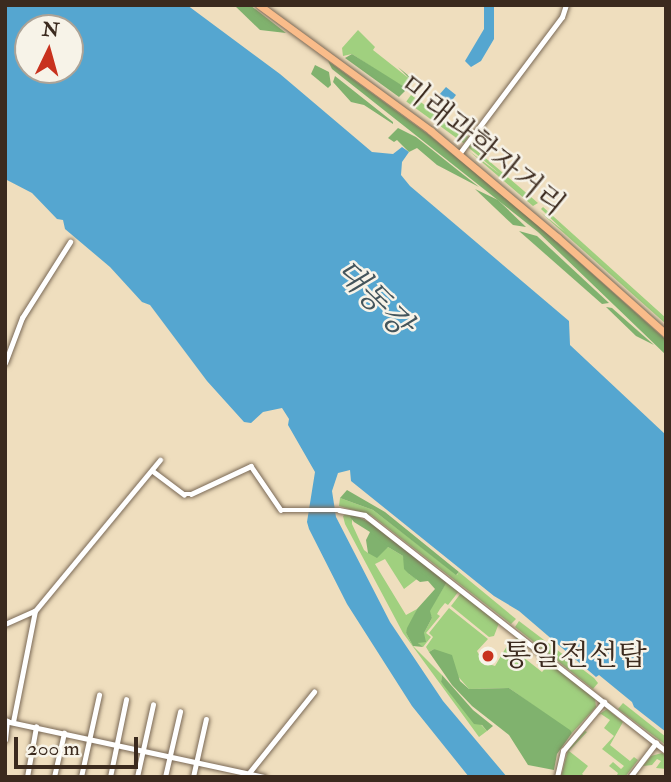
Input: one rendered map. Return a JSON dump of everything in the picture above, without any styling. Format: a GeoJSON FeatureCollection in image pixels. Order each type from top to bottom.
{"type":"FeatureCollection","features":[{"type":"Feature","properties":{"kind":"main road","name":"미래과학자거리"},"geometry":{"type":"LineString","coordinates":[[259,5],[459,154],[666,334]]}},
{"type":"Feature","properties":{"kind":"street"},"geometry":{"type":"LineString","coordinates":[[459,154],[555,28],[566,5]]}},
{"type":"Feature","properties":{"kind":"street"},"geometry":{"type":"LineString","coordinates":[[5,363],[22,317],[70,242]]}},
{"type":"Feature","properties":{"kind":"street"},"geometry":{"type":"LineString","coordinates":[[5,740],[35,611],[160,460]]}},
{"type":"Feature","properties":{"kind":"street"},"geometry":{"type":"LineString","coordinates":[[153,471],[184,494],[191,494],[251,466],[281,510],[339,510],[354,512],[370,519],[666,751]]}},
{"type":"Feature","properties":{"kind":"street"},"geometry":{"type":"LineString","coordinates":[[5,624],[35,611]]}},
{"type":"Feature","properties":{"kind":"street"},"geometry":{"type":"LineString","coordinates":[[249,773],[314,692]]}},
{"type":"Feature","properties":{"kind":"street"},"geometry":{"type":"LineString","coordinates":[[81,777],[99,695]]}},
{"type":"Feature","properties":{"kind":"street"},"geometry":{"type":"LineString","coordinates":[[110,777],[126,700]]}},
{"type":"Feature","properties":{"kind":"street"},"geometry":{"type":"LineString","coordinates":[[557,777],[564,751],[604,702]]}},
{"type":"Feature","properties":{"kind":"street"},"geometry":{"type":"LineString","coordinates":[[137,777],[153,705]]}},
{"type":"Feature","properties":{"kind":"street"},"geometry":{"type":"LineString","coordinates":[[165,777],[180,712]]}},
{"type":"Feature","properties":{"kind":"street"},"geometry":{"type":"LineString","coordinates":[[193,777],[206,719]]}},
{"type":"Feature","properties":{"kind":"street"},"geometry":{"type":"LineString","coordinates":[[8,721],[264,777]]}},
{"type":"Feature","properties":{"kind":"street"},"geometry":{"type":"LineString","coordinates":[[27,777],[36,726]]}},
{"type":"Feature","properties":{"kind":"street"},"geometry":{"type":"LineString","coordinates":[[54,777],[64,732]]}},
{"type":"Feature","properties":{"kind":"street"},"geometry":{"type":"LineString","coordinates":[[629,777],[656,743]]}},
{"type":"Feature","properties":{"kind":"green space"},"geometry":{"type":"Polygon","coordinates":[[[234,5],[250,5],[286,33],[260,30],[234,5]]]}},
{"type":"Feature","properties":{"kind":"green space"},"geometry":{"type":"Polygon","coordinates":[[[358,30],[375,47],[373,50],[411,80],[408,84],[403,86],[393,81],[352,54],[343,56],[342,48],[358,30]]]}},
{"type":"Feature","properties":{"kind":"green space"},"geometry":{"type":"Polygon","coordinates":[[[352,54],[403,86],[411,80],[398,67],[415,81],[399,97],[345,58],[352,54]]]}},
{"type":"Feature","properties":{"kind":"green space"},"geometry":{"type":"Polygon","coordinates":[[[328,61],[429,135],[521,210],[666,340],[666,355],[538,232],[332,69],[328,61]]]}},
{"type":"Feature","properties":{"kind":"green space"},"geometry":{"type":"Polygon","coordinates":[[[315,65],[329,72],[331,85],[328,88],[311,74],[315,65]]]}},
{"type":"Feature","properties":{"kind":"green space"},"geometry":{"type":"Polygon","coordinates":[[[335,76],[393,124],[364,105],[351,102],[333,82],[335,76]]]}},
{"type":"Feature","properties":{"kind":"green space"},"geometry":{"type":"Polygon","coordinates":[[[411,95],[468,137],[464,143],[406,101],[411,95]]]}},
{"type":"Feature","properties":{"kind":"green space"},"geometry":{"type":"Polygon","coordinates":[[[398,128],[416,137],[479,187],[437,165],[417,148],[409,152],[397,140],[394,142],[388,138],[398,128]]]}},
{"type":"Feature","properties":{"kind":"green space"},"geometry":{"type":"Polygon","coordinates":[[[469,144],[538,203],[533,206],[469,151],[500,174],[469,148],[469,144]]]}},
{"type":"Feature","properties":{"kind":"green space"},"geometry":{"type":"Polygon","coordinates":[[[475,189],[498,200],[526,227],[513,225],[475,189]]]}},
{"type":"Feature","properties":{"kind":"green space"},"geometry":{"type":"Polygon","coordinates":[[[543,207],[666,318],[666,324],[539,211],[565,232],[541,209],[543,207]]]}},
{"type":"Feature","properties":{"kind":"green space"},"geometry":{"type":"Polygon","coordinates":[[[519,231],[537,236],[609,303],[602,304],[519,231]]]}},
{"type":"Feature","properties":{"kind":"green space"},"geometry":{"type":"Polygon","coordinates":[[[606,307],[612,308],[654,345],[636,336],[606,307]]]}},
{"type":"Feature","properties":{"kind":"green space"},"geometry":{"type":"Polygon","coordinates":[[[347,490],[385,512],[459,572],[456,575],[373,510],[340,498],[347,490]]]}},
{"type":"Feature","properties":{"kind":"green space"},"geometry":{"type":"Polygon","coordinates":[[[340,498],[373,510],[457,575],[459,572],[516,619],[511,624],[371,515],[339,506],[340,498]]]}},
{"type":"Feature","properties":{"kind":"green space"},"geometry":{"type":"Polygon","coordinates":[[[352,514],[352,524],[364,550],[368,553],[388,547],[403,556],[409,574],[417,579],[404,589],[385,559],[375,564],[406,615],[417,609],[406,633],[413,646],[442,675],[441,682],[487,731],[479,737],[403,633],[345,524],[343,516],[352,514]]]}},
{"type":"Feature","properties":{"kind":"green space"},"geometry":{"type":"Polygon","coordinates":[[[352,514],[371,523],[447,582],[430,611],[432,618],[424,633],[426,642],[418,643],[423,647],[413,646],[406,633],[407,628],[417,609],[435,589],[428,581],[420,582],[409,574],[404,569],[403,556],[388,547],[377,558],[368,553],[366,540],[370,532],[354,522],[350,517],[352,514]]]}},
{"type":"Feature","properties":{"kind":"green space"},"geometry":{"type":"Polygon","coordinates":[[[447,582],[459,591],[448,605],[445,603],[440,609],[437,614],[440,616],[426,633],[431,637],[423,647],[418,644],[432,618],[429,611],[447,582]]]}},
{"type":"Feature","properties":{"kind":"green space"},"geometry":{"type":"Polygon","coordinates":[[[461,593],[499,623],[494,636],[489,637],[451,606],[461,593]]]}},
{"type":"Feature","properties":{"kind":"green space"},"geometry":{"type":"Polygon","coordinates":[[[449,608],[488,639],[477,651],[483,662],[495,666],[507,646],[518,637],[525,643],[518,653],[542,672],[550,663],[595,698],[596,707],[572,733],[509,688],[469,689],[434,649],[429,652],[426,647],[433,637],[429,633],[449,608]]]}},
{"type":"Feature","properties":{"kind":"green space"},"geometry":{"type":"Polygon","coordinates":[[[519,621],[594,678],[598,683],[593,689],[515,627],[519,621]]]}},
{"type":"Feature","properties":{"kind":"green space"},"geometry":{"type":"Polygon","coordinates":[[[434,649],[452,655],[460,681],[469,689],[509,688],[570,730],[572,733],[557,754],[554,770],[528,765],[509,735],[472,706],[452,685],[429,652],[434,649]]]}},
{"type":"Feature","properties":{"kind":"green space"},"geometry":{"type":"Polygon","coordinates":[[[442,675],[473,710],[493,726],[487,731],[482,725],[474,724],[441,682],[442,675]]]}},
{"type":"Feature","properties":{"kind":"green space"},"geometry":{"type":"Polygon","coordinates":[[[623,703],[666,737],[666,745],[618,709],[623,703]]]}},
{"type":"Feature","properties":{"kind":"green space"},"geometry":{"type":"Polygon","coordinates":[[[607,709],[623,722],[610,745],[630,761],[634,757],[638,760],[625,777],[616,777],[618,773],[609,766],[613,762],[621,769],[624,766],[602,749],[614,736],[604,728],[610,720],[598,715],[607,709]]]}},
{"type":"Feature","properties":{"kind":"green space"},"geometry":{"type":"Polygon","coordinates":[[[585,731],[587,732],[569,751],[588,766],[582,774],[586,777],[561,777],[568,750],[585,731]]]}},
{"type":"Feature","properties":{"kind":"green space"},"geometry":{"type":"Polygon","coordinates":[[[662,753],[666,756],[666,769],[656,768],[661,761],[657,759],[652,765],[643,766],[651,756],[662,753]]]}},
{"type":"Feature","properties":{"kind":"water","name":"대동강"},"geometry":{"type":"Polygon","coordinates":[[[5,5],[187,5],[280,74],[372,152],[393,154],[402,147],[409,152],[402,162],[401,175],[410,186],[569,321],[570,345],[666,435],[666,732],[519,611],[494,596],[351,481],[350,470],[338,473],[332,491],[336,517],[390,622],[443,701],[507,777],[469,777],[412,706],[347,604],[309,529],[307,522],[315,472],[288,425],[289,419],[282,408],[263,412],[251,423],[244,422],[207,381],[150,305],[142,302],[110,267],[65,229],[63,220],[57,219],[32,193],[5,179],[5,5]]]}},
{"type":"Feature","properties":{"kind":"water"},"geometry":{"type":"Polygon","coordinates":[[[484,5],[494,5],[494,39],[481,61],[471,67],[465,61],[484,29],[484,5]]]}},
{"type":"Feature","properties":{"kind":"water"},"geometry":{"type":"Polygon","coordinates":[[[446,87],[456,95],[450,103],[453,107],[443,106],[433,93],[439,95],[446,87]]]}},
{"type":"Feature","properties":{"kind":"place","name":"통일전선탑"},"geometry":{"type":"Point","coordinates":[488,656]}}]}
